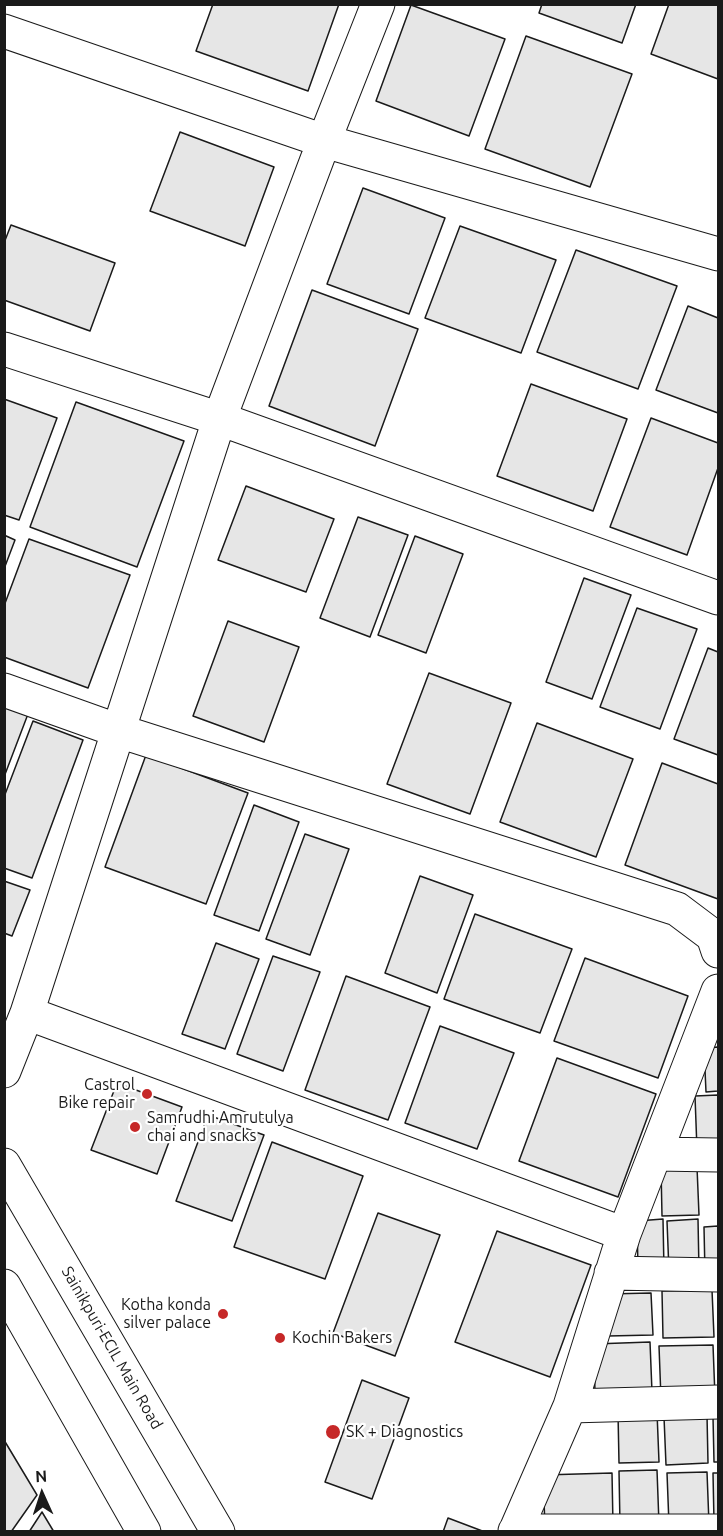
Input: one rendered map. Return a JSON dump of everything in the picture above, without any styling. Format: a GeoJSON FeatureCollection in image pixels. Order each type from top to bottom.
{"type":"FeatureCollection","features":[{"type":"Feature","properties":{"kind":"street"},"geometry":{"type":"LineString","coordinates":[[4,1071],[27,1013],[220,419],[378,4]]}},
{"type":"Feature","properties":{"kind":"street"},"geometry":{"type":"LineString","coordinates":[[4,31],[324,141],[718,254]]}},
{"type":"Feature","properties":{"kind":"street"},"geometry":{"type":"LineString","coordinates":[[4,349],[220,419],[718,598]]}},
{"type":"Feature","properties":{"kind":"street"},"geometry":{"type":"LineString","coordinates":[[4,690],[119,730],[677,909],[706,913],[718,951]]}},
{"type":"Feature","properties":{"kind":"street"},"geometry":{"type":"LineString","coordinates":[[718,992],[710,1038],[655,1154],[624,1234],[570,1406],[515,1531],[718,1531]]}},
{"type":"Feature","properties":{"kind":"street"},"geometry":{"type":"LineString","coordinates":[[27,1013],[624,1234]]}},
{"type":"Feature","properties":{"kind":"street"},"geometry":{"type":"LineString","coordinates":[[655,1154],[718,1155]]}},
{"type":"Feature","properties":{"kind":"street","name":"Sainikpuri-ECIL Main Road"},"geometry":{"type":"LineString","coordinates":[[4,1165],[218,1532]]}},
{"type":"Feature","properties":{"kind":"street"},"geometry":{"type":"LineString","coordinates":[[611,1273],[718,1275]]}},
{"type":"Feature","properties":{"kind":"street"},"geometry":{"type":"LineString","coordinates":[[4,1286],[144,1532]]}},
{"type":"Feature","properties":{"kind":"street"},"geometry":{"type":"LineString","coordinates":[[570,1406],[718,1402]]}},
{"type":"Feature","properties":{"kind":"building"},"geometry":{"type":"Polygon","coordinates":[[[213,4],[339,4],[308,91],[196,51],[213,4]]]}},
{"type":"Feature","properties":{"kind":"building"},"geometry":{"type":"Polygon","coordinates":[[[542,4],[636,4],[622,43],[539,13],[542,4]]]}},
{"type":"Feature","properties":{"kind":"building"},"geometry":{"type":"Polygon","coordinates":[[[669,4],[718,4],[718,79],[651,54],[669,4]]]}},
{"type":"Feature","properties":{"kind":"building"},"geometry":{"type":"Polygon","coordinates":[[[411,5],[505,39],[469,136],[376,101],[411,5]]]}},
{"type":"Feature","properties":{"kind":"building"},"geometry":{"type":"Polygon","coordinates":[[[526,36],[632,74],[590,187],[485,149],[526,36]]]}},
{"type":"Feature","properties":{"kind":"building"},"geometry":{"type":"Polygon","coordinates":[[[180,132],[274,167],[245,246],[150,211],[180,132]]]}},
{"type":"Feature","properties":{"kind":"building"},"geometry":{"type":"Polygon","coordinates":[[[363,188],[445,218],[409,314],[327,284],[363,188]]]}},
{"type":"Feature","properties":{"kind":"building"},"geometry":{"type":"Polygon","coordinates":[[[11,225],[115,263],[90,331],[4,300],[4,243],[11,225]]]}},
{"type":"Feature","properties":{"kind":"building"},"geometry":{"type":"Polygon","coordinates":[[[460,226],[556,260],[521,353],[425,318],[460,226]]]}},
{"type":"Feature","properties":{"kind":"building"},"geometry":{"type":"Polygon","coordinates":[[[576,250],[677,286],[638,389],[537,352],[576,250]]]}},
{"type":"Feature","properties":{"kind":"building"},"geometry":{"type":"Polygon","coordinates":[[[312,290],[418,329],[375,446],[269,406],[312,290]]]}},
{"type":"Feature","properties":{"kind":"building"},"geometry":{"type":"Polygon","coordinates":[[[688,306],[718,318],[718,413],[656,390],[688,306]]]}},
{"type":"Feature","properties":{"kind":"building"},"geometry":{"type":"Polygon","coordinates":[[[531,384],[627,419],[593,511],[497,476],[531,384]]]}},
{"type":"Feature","properties":{"kind":"building"},"geometry":{"type":"Polygon","coordinates":[[[4,399],[57,418],[19,520],[4,515],[4,399]]]}},
{"type":"Feature","properties":{"kind":"building"},"geometry":{"type":"Polygon","coordinates":[[[76,402],[184,441],[137,567],[30,527],[76,402]]]}},
{"type":"Feature","properties":{"kind":"building"},"geometry":{"type":"Polygon","coordinates":[[[651,418],[718,443],[718,468],[687,555],[610,527],[651,418]]]}},
{"type":"Feature","properties":{"kind":"building"},"geometry":{"type":"Polygon","coordinates":[[[246,486],[334,519],[306,592],[218,560],[246,486]]]}},
{"type":"Feature","properties":{"kind":"building"},"geometry":{"type":"Polygon","coordinates":[[[358,517],[408,535],[370,637],[320,618],[358,517]]]}},
{"type":"Feature","properties":{"kind":"building"},"geometry":{"type":"Polygon","coordinates":[[[4,535],[15,540],[4,569],[4,535]]]}},
{"type":"Feature","properties":{"kind":"building"},"geometry":{"type":"Polygon","coordinates":[[[415,536],[463,554],[426,653],[378,635],[415,536]]]}},
{"type":"Feature","properties":{"kind":"building"},"geometry":{"type":"Polygon","coordinates":[[[29,539],[130,575],[88,688],[4,657],[4,606],[29,539]]]}},
{"type":"Feature","properties":{"kind":"building"},"geometry":{"type":"Polygon","coordinates":[[[584,578],[631,595],[592,699],[546,682],[584,578]]]}},
{"type":"Feature","properties":{"kind":"building"},"geometry":{"type":"Polygon","coordinates":[[[637,608],[697,629],[660,729],[600,707],[637,608]]]}},
{"type":"Feature","properties":{"kind":"building"},"geometry":{"type":"Polygon","coordinates":[[[228,621],[299,647],[264,742],[193,716],[228,621]]]}},
{"type":"Feature","properties":{"kind":"building"},"geometry":{"type":"Polygon","coordinates":[[[708,648],[718,652],[718,755],[674,739],[708,648]]]}},
{"type":"Feature","properties":{"kind":"building"},"geometry":{"type":"Polygon","coordinates":[[[429,673],[511,703],[470,814],[387,784],[429,673]]]}},
{"type":"Feature","properties":{"kind":"building"},"geometry":{"type":"Polygon","coordinates":[[[4,705],[28,714],[4,777],[4,705]]]}},
{"type":"Feature","properties":{"kind":"building"},"geometry":{"type":"Polygon","coordinates":[[[33,721],[83,740],[32,878],[4,868],[4,797],[33,721]]]}},
{"type":"Feature","properties":{"kind":"building"},"geometry":{"type":"Polygon","coordinates":[[[537,723],[633,759],[596,857],[500,822],[537,723]]]}},
{"type":"Feature","properties":{"kind":"building"},"geometry":{"type":"Polygon","coordinates":[[[146,755],[248,793],[206,904],[105,867],[146,755]]]}},
{"type":"Feature","properties":{"kind":"building"},"geometry":{"type":"Polygon","coordinates":[[[662,763],[718,784],[718,899],[625,865],[662,763]]]}},
{"type":"Feature","properties":{"kind":"building"},"geometry":{"type":"Polygon","coordinates":[[[254,805],[299,822],[259,931],[214,915],[254,805]]]}},
{"type":"Feature","properties":{"kind":"building"},"geometry":{"type":"Polygon","coordinates":[[[305,834],[349,849],[310,955],[266,939],[305,834]]]}},
{"type":"Feature","properties":{"kind":"building"},"geometry":{"type":"Polygon","coordinates":[[[420,876],[473,895],[437,993],[385,973],[420,876]]]}},
{"type":"Feature","properties":{"kind":"building"},"geometry":{"type":"Polygon","coordinates":[[[4,881],[30,890],[12,936],[4,933],[4,881]]]}},
{"type":"Feature","properties":{"kind":"building"},"geometry":{"type":"Polygon","coordinates":[[[475,914],[572,949],[540,1033],[444,999],[475,914]]]}},
{"type":"Feature","properties":{"kind":"building"},"geometry":{"type":"Polygon","coordinates":[[[216,943],[259,959],[225,1049],[182,1034],[216,943]]]}},
{"type":"Feature","properties":{"kind":"building"},"geometry":{"type":"Polygon","coordinates":[[[273,956],[320,972],[283,1071],[237,1054],[273,956]]]}},
{"type":"Feature","properties":{"kind":"building"},"geometry":{"type":"Polygon","coordinates":[[[585,958],[688,996],[658,1078],[554,1041],[585,958]]]}},
{"type":"Feature","properties":{"kind":"building"},"geometry":{"type":"Polygon","coordinates":[[[346,976],[430,1007],[388,1120],[305,1090],[346,976]]]}},
{"type":"Feature","properties":{"kind":"building"},"geometry":{"type":"Polygon","coordinates":[[[440,1026],[514,1053],[477,1149],[405,1123],[440,1026]]]}},
{"type":"Feature","properties":{"kind":"building"},"geometry":{"type":"Polygon","coordinates":[[[718,1047],[718,1091],[706,1092],[704,1048],[718,1047]]]}},
{"type":"Feature","properties":{"kind":"building"},"geometry":{"type":"Polygon","coordinates":[[[557,1058],[656,1094],[618,1197],[519,1161],[557,1058]]]}},
{"type":"Feature","properties":{"kind":"building"},"geometry":{"type":"Polygon","coordinates":[[[117,1083],[182,1107],[157,1174],[91,1150],[117,1083]]]}},
{"type":"Feature","properties":{"kind":"building"},"geometry":{"type":"Polygon","coordinates":[[[718,1095],[718,1149],[697,1150],[695,1096],[718,1095]]]}},
{"type":"Feature","properties":{"kind":"building"},"geometry":{"type":"Polygon","coordinates":[[[208,1115],[264,1135],[232,1221],[176,1201],[208,1115]]]}},
{"type":"Feature","properties":{"kind":"building"},"geometry":{"type":"Polygon","coordinates":[[[272,1142],[363,1176],[325,1279],[234,1247],[272,1142]]]}},
{"type":"Feature","properties":{"kind":"building"},"geometry":{"type":"Polygon","coordinates":[[[697,1167],[699,1215],[662,1216],[661,1168],[697,1167]]]}},
{"type":"Feature","properties":{"kind":"building"},"geometry":{"type":"Polygon","coordinates":[[[378,1213],[440,1235],[395,1356],[333,1333],[378,1213]]]}},
{"type":"Feature","properties":{"kind":"building"},"geometry":{"type":"Polygon","coordinates":[[[663,1219],[664,1270],[638,1270],[637,1221],[663,1219]]]}},
{"type":"Feature","properties":{"kind":"building"},"geometry":{"type":"Polygon","coordinates":[[[698,1219],[699,1271],[669,1272],[667,1221],[698,1219]]]}},
{"type":"Feature","properties":{"kind":"building"},"geometry":{"type":"Polygon","coordinates":[[[718,1226],[718,1273],[705,1274],[704,1227],[718,1226]]]}},
{"type":"Feature","properties":{"kind":"building"},"geometry":{"type":"Polygon","coordinates":[[[497,1231],[591,1265],[550,1377],[455,1342],[497,1231]]]}},
{"type":"Feature","properties":{"kind":"building"},"geometry":{"type":"Polygon","coordinates":[[[712,1290],[714,1337],[663,1338],[662,1291],[712,1290]]]}},
{"type":"Feature","properties":{"kind":"building"},"geometry":{"type":"Polygon","coordinates":[[[651,1293],[653,1335],[608,1336],[607,1294],[651,1293]]]}},
{"type":"Feature","properties":{"kind":"building"},"geometry":{"type":"Polygon","coordinates":[[[650,1342],[652,1392],[595,1395],[594,1344],[650,1342]]]}},
{"type":"Feature","properties":{"kind":"building"},"geometry":{"type":"Polygon","coordinates":[[[713,1345],[715,1397],[661,1399],[659,1346],[713,1345]]]}},
{"type":"Feature","properties":{"kind":"building"},"geometry":{"type":"Polygon","coordinates":[[[362,1380],[409,1398],[372,1499],[325,1482],[362,1380]]]}},
{"type":"Feature","properties":{"kind":"building"},"geometry":{"type":"Polygon","coordinates":[[[657,1412],[659,1462],[619,1463],[618,1413],[657,1412]]]}},
{"type":"Feature","properties":{"kind":"building"},"geometry":{"type":"Polygon","coordinates":[[[707,1415],[708,1463],[666,1465],[664,1417],[707,1415]]]}},
{"type":"Feature","properties":{"kind":"building"},"geometry":{"type":"Polygon","coordinates":[[[713,1417],[718,1417],[718,1462],[714,1462],[713,1417]]]}},
{"type":"Feature","properties":{"kind":"building"},"geometry":{"type":"Polygon","coordinates":[[[4,1440],[37,1495],[11,1532],[4,1532],[4,1440]]]}},
{"type":"Feature","properties":{"kind":"building"},"geometry":{"type":"Polygon","coordinates":[[[657,1470],[659,1524],[620,1525],[619,1471],[657,1470]]]}},
{"type":"Feature","properties":{"kind":"building"},"geometry":{"type":"Polygon","coordinates":[[[707,1472],[709,1524],[669,1525],[667,1473],[707,1472]]]}},
{"type":"Feature","properties":{"kind":"building"},"geometry":{"type":"Polygon","coordinates":[[[612,1473],[613,1525],[545,1527],[543,1475],[612,1473]]]}},
{"type":"Feature","properties":{"kind":"building"},"geometry":{"type":"Polygon","coordinates":[[[713,1473],[718,1473],[718,1522],[714,1522],[713,1473]]]}},
{"type":"Feature","properties":{"kind":"building"},"geometry":{"type":"Polygon","coordinates":[[[42,1512],[54,1532],[29,1532],[42,1512]]]}},
{"type":"Feature","properties":{"kind":"building"},"geometry":{"type":"Polygon","coordinates":[[[448,1518],[485,1532],[443,1532],[448,1518]]]}},
{"type":"Feature","properties":{"kind":"place","name":"Castrol Bike repair"},"geometry":{"type":"Point","coordinates":[147,1094]}},
{"type":"Feature","properties":{"kind":"place","name":"Samrudhi Amrutulya chai and snacks"},"geometry":{"type":"Point","coordinates":[135,1127]}},
{"type":"Feature","properties":{"kind":"place","name":"Kotha konda silver palace"},"geometry":{"type":"Point","coordinates":[223,1314]}},
{"type":"Feature","properties":{"kind":"place","name":"Kochin Bakers"},"geometry":{"type":"Point","coordinates":[280,1338]}},
{"type":"Feature","properties":{"kind":"place","name":"SK + Diagnostics"},"geometry":{"type":"Point","coordinates":[333,1432]}}]}
